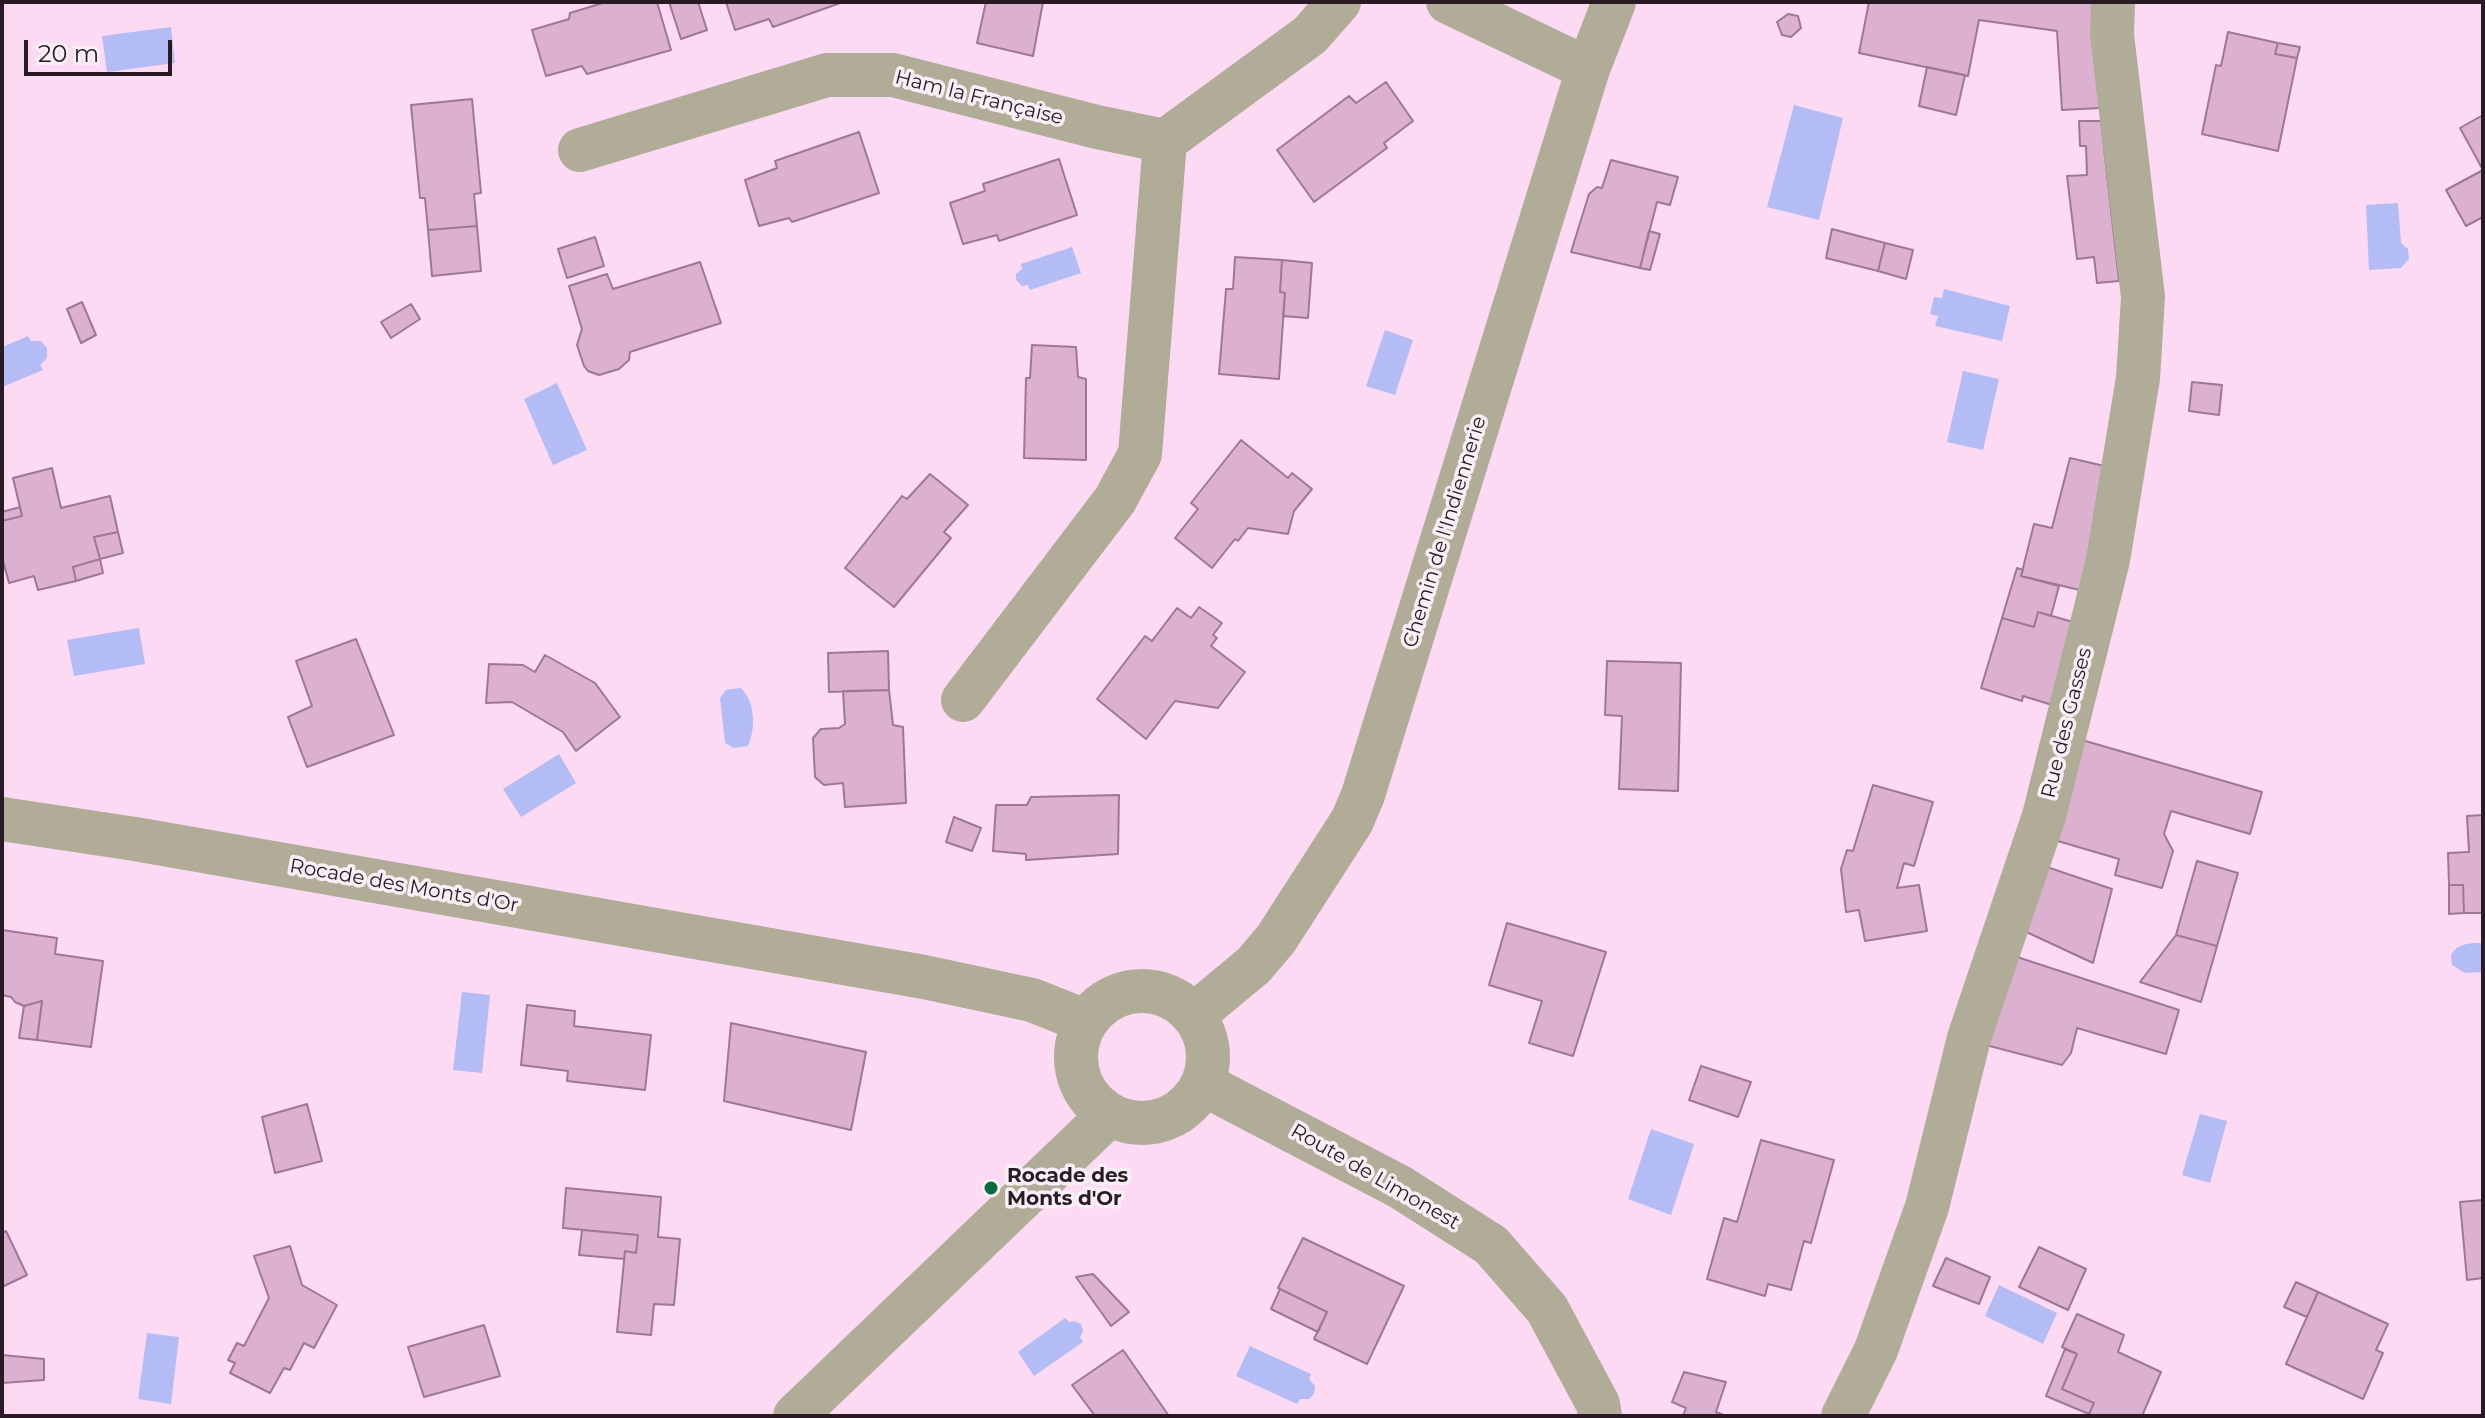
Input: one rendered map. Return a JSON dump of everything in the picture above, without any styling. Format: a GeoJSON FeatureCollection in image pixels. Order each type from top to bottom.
{"type":"FeatureCollection","features":[{"type":"Feature","properties":{"kind":"street"},"geometry":{"type":"LineString","coordinates":[[963,700],[1115,500],[1140,454],[1165,141],[1310,35],[1339,2]]}},
{"type":"Feature","properties":{"kind":"street"},"geometry":{"type":"LineString","coordinates":[[1448,2],[1588,69]]}},
{"type":"Feature","properties":{"kind":"street","name":"Chemin de l'Indiennerie"},"geometry":{"type":"LineString","coordinates":[[1194,1015],[1254,965],[1276,939],[1352,821],[1363,795],[1588,69],[1614,2]]}},
{"type":"Feature","properties":{"kind":"street","name":"Rue des Gasses"},"geometry":{"type":"LineString","coordinates":[[1843,1416],[1876,1350],[1927,1207],[1969,1038],[2044,816],[2108,560],[2138,378],[2143,297],[2112,35],[2113,2]]}},
{"type":"Feature","properties":{"kind":"street","name":"Ham la Française"},"geometry":{"type":"LineString","coordinates":[[580,150],[827,75],[893,75],[1097,127],[1165,141]]}},
{"type":"Feature","properties":{"kind":"street","name":"Rocade des Monts d'Or"},"geometry":{"type":"LineString","coordinates":[[2,819],[150,841],[924,977],[1032,1000],[1085,1021]]}},
{"type":"Feature","properties":{"kind":"street"},"geometry":{"type":"LineString","coordinates":[[1138,990],[1160,992],[1178,1001],[1194,1015],[1204,1031],[1208,1066],[1203,1084],[1191,1103],[1173,1116],[1152,1123],[1129,1123],[1109,1115],[1092,1102],[1080,1083],[1075,1062],[1077,1041],[1085,1021],[1100,1005],[1118,995],[1138,990]]}},
{"type":"Feature","properties":{"kind":"street","name":"Route de Limonest"},"geometry":{"type":"LineString","coordinates":[[1203,1084],[1400,1187],[1491,1245],[1547,1309],[1598,1404],[1600,1416]]}},
{"type":"Feature","properties":{"kind":"street"},"geometry":{"type":"LineString","coordinates":[[796,1416],[1109,1115]]}},
{"type":"Feature","properties":{"kind":"water"},"geometry":{"type":"Polygon","coordinates":[[[171,27],[175,63],[107,72],[102,36],[171,27]]]}},
{"type":"Feature","properties":{"kind":"water"},"geometry":{"type":"Polygon","coordinates":[[[1794,105],[1843,118],[1819,220],[1767,207],[1794,105]]]}},
{"type":"Feature","properties":{"kind":"water"},"geometry":{"type":"Polygon","coordinates":[[[2398,203],[2401,243],[2408,249],[2409,259],[2401,268],[2369,270],[2366,205],[2398,203]]]}},
{"type":"Feature","properties":{"kind":"water"},"geometry":{"type":"Polygon","coordinates":[[[1072,247],[1081,273],[1030,290],[1028,285],[1022,286],[1016,280],[1016,274],[1022,269],[1021,264],[1072,247]]]}},
{"type":"Feature","properties":{"kind":"water"},"geometry":{"type":"Polygon","coordinates":[[[1944,289],[2010,306],[2002,341],[1935,326],[1938,316],[1930,314],[1934,297],[1942,298],[1944,289]]]}},
{"type":"Feature","properties":{"kind":"water"},"geometry":{"type":"Polygon","coordinates":[[[1385,330],[1413,340],[1395,395],[1366,386],[1385,330]]]}},
{"type":"Feature","properties":{"kind":"water"},"geometry":{"type":"Polygon","coordinates":[[[28,336],[31,341],[41,341],[47,348],[47,358],[40,365],[43,370],[2,387],[2,347],[28,336]]]}},
{"type":"Feature","properties":{"kind":"water"},"geometry":{"type":"Polygon","coordinates":[[[1963,371],[1999,379],[1983,450],[1947,442],[1963,371]]]}},
{"type":"Feature","properties":{"kind":"water"},"geometry":{"type":"Polygon","coordinates":[[[557,383],[587,450],[553,465],[524,399],[557,383]]]}},
{"type":"Feature","properties":{"kind":"water"},"geometry":{"type":"Polygon","coordinates":[[[139,628],[145,664],[74,676],[67,640],[139,628]]]}},
{"type":"Feature","properties":{"kind":"water"},"geometry":{"type":"Polygon","coordinates":[[[741,688],[749,700],[753,716],[752,731],[748,746],[734,748],[725,743],[720,698],[726,690],[741,688]]]}},
{"type":"Feature","properties":{"kind":"water"},"geometry":{"type":"Polygon","coordinates":[[[559,754],[576,783],[521,817],[503,789],[559,754]]]}},
{"type":"Feature","properties":{"kind":"water"},"geometry":{"type":"Polygon","coordinates":[[[2483,943],[2483,972],[2465,973],[2452,965],[2451,955],[2457,948],[2483,943]]]}},
{"type":"Feature","properties":{"kind":"water"},"geometry":{"type":"Polygon","coordinates":[[[462,992],[490,995],[482,1073],[453,1070],[462,992]]]}},
{"type":"Feature","properties":{"kind":"water"},"geometry":{"type":"Polygon","coordinates":[[[2200,1114],[2227,1121],[2210,1183],[2182,1175],[2200,1114]]]}},
{"type":"Feature","properties":{"kind":"water"},"geometry":{"type":"Polygon","coordinates":[[[1651,1129],[1694,1144],[1671,1215],[1628,1199],[1651,1129]]]}},
{"type":"Feature","properties":{"kind":"water"},"geometry":{"type":"Polygon","coordinates":[[[1999,1285],[2057,1313],[2043,1344],[1985,1316],[1999,1285]]]}},
{"type":"Feature","properties":{"kind":"water"},"geometry":{"type":"Polygon","coordinates":[[[1065,1318],[1081,1324],[1083,1331],[1080,1337],[1083,1342],[1034,1376],[1018,1352],[1065,1318]]]}},
{"type":"Feature","properties":{"kind":"water"},"geometry":{"type":"Polygon","coordinates":[[[147,1333],[179,1337],[171,1404],[138,1399],[147,1333]]]}},
{"type":"Feature","properties":{"kind":"water"},"geometry":{"type":"Polygon","coordinates":[[[1250,1346],[1311,1374],[1309,1379],[1315,1386],[1314,1394],[1309,1399],[1300,1399],[1297,1404],[1236,1376],[1250,1346]]]}},
{"type":"Feature","properties":{"kind":"building"},"geometry":{"type":"Polygon","coordinates":[[[606,2],[657,2],[671,50],[587,74],[582,66],[546,76],[532,30],[569,19],[570,13],[606,2]]]}},
{"type":"Feature","properties":{"kind":"building"},"geometry":{"type":"Polygon","coordinates":[[[669,2],[698,2],[707,30],[681,39],[669,2]]]}},
{"type":"Feature","properties":{"kind":"building"},"geometry":{"type":"Polygon","coordinates":[[[726,2],[843,2],[773,27],[769,19],[735,30],[726,2]]]}},
{"type":"Feature","properties":{"kind":"building"},"geometry":{"type":"Polygon","coordinates":[[[986,2],[1043,2],[1033,56],[977,43],[986,2]]]}},
{"type":"Feature","properties":{"kind":"building"},"geometry":{"type":"Polygon","coordinates":[[[1869,2],[2094,2],[2100,108],[2062,110],[2057,31],[1979,20],[1968,76],[1859,53],[1869,2]]]}},
{"type":"Feature","properties":{"kind":"building"},"geometry":{"type":"Polygon","coordinates":[[[1788,14],[1798,16],[1801,28],[1791,37],[1782,35],[1777,22],[1788,14]]]}},
{"type":"Feature","properties":{"kind":"building"},"geometry":{"type":"Polygon","coordinates":[[[2228,32],[2278,43],[2275,54],[2297,58],[2278,151],[2202,134],[2216,65],[2221,66],[2228,32]]]}},
{"type":"Feature","properties":{"kind":"building"},"geometry":{"type":"Polygon","coordinates":[[[2278,43],[2300,47],[2297,58],[2275,54],[2278,43]]]}},
{"type":"Feature","properties":{"kind":"building"},"geometry":{"type":"Polygon","coordinates":[[[1927,67],[1965,75],[1956,115],[1919,106],[1927,67]]]}},
{"type":"Feature","properties":{"kind":"building"},"geometry":{"type":"Polygon","coordinates":[[[1386,82],[1413,121],[1384,143],[1387,148],[1314,202],[1277,150],[1349,96],[1356,103],[1386,82]]]}},
{"type":"Feature","properties":{"kind":"building"},"geometry":{"type":"Polygon","coordinates":[[[472,99],[481,193],[474,194],[477,226],[428,230],[425,198],[420,198],[411,105],[472,99]]]}},
{"type":"Feature","properties":{"kind":"building"},"geometry":{"type":"Polygon","coordinates":[[[2483,115],[2483,170],[2460,128],[2483,115]]]}},
{"type":"Feature","properties":{"kind":"building"},"geometry":{"type":"Polygon","coordinates":[[[2079,121],[2101,121],[2119,281],[2097,283],[2094,257],[2077,259],[2067,176],[2087,175],[2086,146],[2080,146],[2079,121]]]}},
{"type":"Feature","properties":{"kind":"building"},"geometry":{"type":"Polygon","coordinates":[[[859,132],[879,193],[792,222],[789,218],[759,226],[745,180],[777,168],[775,161],[859,132]]]}},
{"type":"Feature","properties":{"kind":"building"},"geometry":{"type":"Polygon","coordinates":[[[1059,159],[1077,215],[999,241],[997,235],[963,244],[950,203],[985,191],[983,184],[1059,159]]]}},
{"type":"Feature","properties":{"kind":"building"},"geometry":{"type":"Polygon","coordinates":[[[1611,160],[1678,177],[1670,205],[1657,202],[1640,268],[1571,252],[1589,194],[1597,187],[1602,188],[1611,160]]]}},
{"type":"Feature","properties":{"kind":"building"},"geometry":{"type":"Polygon","coordinates":[[[2483,170],[2483,217],[2466,226],[2446,190],[2483,170]]]}},
{"type":"Feature","properties":{"kind":"building"},"geometry":{"type":"Polygon","coordinates":[[[477,226],[481,271],[432,276],[428,230],[477,226]]]}},
{"type":"Feature","properties":{"kind":"building"},"geometry":{"type":"Polygon","coordinates":[[[1832,229],[1885,243],[1878,271],[1826,258],[1832,229]]]}},
{"type":"Feature","properties":{"kind":"building"},"geometry":{"type":"Polygon","coordinates":[[[1649,231],[1660,234],[1650,270],[1640,268],[1649,231]]]}},
{"type":"Feature","properties":{"kind":"building"},"geometry":{"type":"Polygon","coordinates":[[[595,237],[604,266],[567,278],[558,249],[595,237]]]}},
{"type":"Feature","properties":{"kind":"building"},"geometry":{"type":"Polygon","coordinates":[[[1885,243],[1913,250],[1906,279],[1878,271],[1885,243]]]}},
{"type":"Feature","properties":{"kind":"building"},"geometry":{"type":"Polygon","coordinates":[[[1235,257],[1282,260],[1280,292],[1285,293],[1279,379],[1219,374],[1226,289],[1233,289],[1235,257]]]}},
{"type":"Feature","properties":{"kind":"building"},"geometry":{"type":"Polygon","coordinates":[[[1282,260],[1312,263],[1308,318],[1283,316],[1285,293],[1280,292],[1282,260]]]}},
{"type":"Feature","properties":{"kind":"building"},"geometry":{"type":"Polygon","coordinates":[[[700,262],[721,323],[630,352],[629,360],[619,369],[599,375],[588,371],[577,345],[582,329],[569,286],[607,274],[613,289],[700,262]]]}},
{"type":"Feature","properties":{"kind":"building"},"geometry":{"type":"Polygon","coordinates":[[[82,302],[96,335],[81,343],[67,309],[82,302]]]}},
{"type":"Feature","properties":{"kind":"building"},"geometry":{"type":"Polygon","coordinates":[[[411,304],[420,319],[391,338],[381,322],[411,304]]]}},
{"type":"Feature","properties":{"kind":"building"},"geometry":{"type":"Polygon","coordinates":[[[1032,345],[1076,347],[1078,377],[1086,379],[1086,460],[1024,458],[1026,378],[1030,378],[1032,345]]]}},
{"type":"Feature","properties":{"kind":"building"},"geometry":{"type":"Polygon","coordinates":[[[2192,382],[2222,385],[2219,415],[2189,411],[2192,382]]]}},
{"type":"Feature","properties":{"kind":"building"},"geometry":{"type":"Polygon","coordinates":[[[1241,440],[1288,478],[1292,473],[1312,489],[1294,511],[1288,534],[1248,528],[1212,568],[1175,538],[1198,509],[1191,503],[1241,440]]]}},
{"type":"Feature","properties":{"kind":"building"},"geometry":{"type":"Polygon","coordinates":[[[2070,458],[2113,468],[2088,592],[2021,576],[2034,524],[2052,528],[2070,458]]]}},
{"type":"Feature","properties":{"kind":"building"},"geometry":{"type":"Polygon","coordinates":[[[52,468],[61,508],[110,496],[118,532],[94,537],[100,559],[73,567],[76,581],[38,590],[34,576],[9,583],[2,557],[2,521],[22,516],[13,478],[52,468]]]}},
{"type":"Feature","properties":{"kind":"building"},"geometry":{"type":"Polygon","coordinates":[[[930,474],[968,505],[944,532],[951,538],[894,607],[845,568],[902,496],[907,499],[930,474]]]}},
{"type":"Feature","properties":{"kind":"building"},"geometry":{"type":"Polygon","coordinates":[[[20,507],[22,516],[2,521],[2,512],[20,507]]]}},
{"type":"Feature","properties":{"kind":"building"},"geometry":{"type":"Polygon","coordinates":[[[118,532],[123,553],[100,559],[94,537],[118,532]]]}},
{"type":"Feature","properties":{"kind":"building"},"geometry":{"type":"Polygon","coordinates":[[[100,559],[103,573],[76,581],[73,567],[100,559]]]}},
{"type":"Feature","properties":{"kind":"building"},"geometry":{"type":"Polygon","coordinates":[[[2017,568],[2023,570],[2021,576],[2059,586],[2051,616],[2038,612],[2034,627],[2002,618],[2017,568]]]}},
{"type":"Feature","properties":{"kind":"building"},"geometry":{"type":"Polygon","coordinates":[[[1199,607],[1222,623],[1213,635],[1217,638],[1211,646],[1245,672],[1218,708],[1175,701],[1146,739],[1097,699],[1145,636],[1152,641],[1177,608],[1191,618],[1199,607]]]}},
{"type":"Feature","properties":{"kind":"building"},"geometry":{"type":"Polygon","coordinates":[[[2038,612],[2080,624],[2062,708],[2023,696],[2022,701],[1981,688],[2002,618],[2034,627],[2038,612]]]}},
{"type":"Feature","properties":{"kind":"building"},"geometry":{"type":"Polygon","coordinates":[[[356,639],[394,735],[307,767],[288,717],[312,706],[296,661],[356,639]]]}},
{"type":"Feature","properties":{"kind":"building"},"geometry":{"type":"Polygon","coordinates":[[[888,651],[889,690],[829,692],[828,653],[888,651]]]}},
{"type":"Feature","properties":{"kind":"building"},"geometry":{"type":"Polygon","coordinates":[[[545,655],[595,683],[620,717],[576,751],[563,732],[512,702],[486,703],[489,664],[523,665],[535,672],[545,655]]]}},
{"type":"Feature","properties":{"kind":"building"},"geometry":{"type":"Polygon","coordinates":[[[1607,661],[1681,663],[1678,791],[1619,789],[1622,716],[1605,715],[1607,661]]]}},
{"type":"Feature","properties":{"kind":"building"},"geometry":{"type":"Polygon","coordinates":[[[889,690],[893,725],[903,727],[906,803],[845,807],[843,783],[824,785],[815,777],[813,738],[821,729],[839,728],[845,724],[843,691],[889,690]]]}},
{"type":"Feature","properties":{"kind":"building"},"geometry":{"type":"Polygon","coordinates":[[[2075,738],[2262,792],[2250,834],[2171,811],[2164,834],[2173,851],[2162,888],[2115,875],[2119,859],[2051,839],[2075,738]]]}},
{"type":"Feature","properties":{"kind":"building"},"geometry":{"type":"Polygon","coordinates":[[[1873,785],[1933,802],[1914,866],[1904,863],[1897,888],[1919,885],[1927,931],[1865,941],[1859,910],[1846,912],[1841,869],[1847,850],[1853,851],[1873,785]]]}},
{"type":"Feature","properties":{"kind":"building"},"geometry":{"type":"Polygon","coordinates":[[[1119,795],[1118,854],[1026,860],[1026,854],[993,851],[996,805],[1027,805],[1031,797],[1119,795]]]}},
{"type":"Feature","properties":{"kind":"building"},"geometry":{"type":"Polygon","coordinates":[[[2483,815],[2483,913],[2464,913],[2463,885],[2449,885],[2448,853],[2469,852],[2467,816],[2483,815]]]}},
{"type":"Feature","properties":{"kind":"building"},"geometry":{"type":"Polygon","coordinates":[[[954,817],[981,828],[972,851],[946,842],[954,817]]]}},
{"type":"Feature","properties":{"kind":"building"},"geometry":{"type":"Polygon","coordinates":[[[2197,861],[2238,873],[2217,946],[2176,935],[2197,861]]]}},
{"type":"Feature","properties":{"kind":"building"},"geometry":{"type":"Polygon","coordinates":[[[2041,865],[2112,889],[2093,963],[2020,929],[2041,865]]]}},
{"type":"Feature","properties":{"kind":"building"},"geometry":{"type":"Polygon","coordinates":[[[2449,885],[2463,885],[2464,913],[2449,914],[2449,885]]]}},
{"type":"Feature","properties":{"kind":"building"},"geometry":{"type":"Polygon","coordinates":[[[1507,923],[1606,952],[1573,1056],[1529,1043],[1542,1001],[1489,985],[1507,923]]]}},
{"type":"Feature","properties":{"kind":"building"},"geometry":{"type":"Polygon","coordinates":[[[2,930],[57,938],[55,954],[103,961],[91,1047],[37,1040],[42,1001],[24,1006],[2,995],[2,930]]]}},
{"type":"Feature","properties":{"kind":"building"},"geometry":{"type":"Polygon","coordinates":[[[2176,935],[2217,946],[2201,1002],[2140,982],[2176,935]]]}},
{"type":"Feature","properties":{"kind":"building"},"geometry":{"type":"Polygon","coordinates":[[[2011,955],[2179,1010],[2166,1054],[2077,1028],[2071,1053],[2062,1065],[1982,1044],[2011,955]]]}},
{"type":"Feature","properties":{"kind":"building"},"geometry":{"type":"Polygon","coordinates":[[[42,1001],[37,1040],[19,1038],[24,1006],[42,1001]]]}},
{"type":"Feature","properties":{"kind":"building"},"geometry":{"type":"Polygon","coordinates":[[[527,1005],[575,1011],[574,1026],[651,1035],[645,1090],[567,1081],[568,1071],[521,1065],[527,1005]]]}},
{"type":"Feature","properties":{"kind":"building"},"geometry":{"type":"Polygon","coordinates":[[[731,1023],[866,1052],[851,1130],[724,1101],[731,1023]]]}},
{"type":"Feature","properties":{"kind":"building"},"geometry":{"type":"Polygon","coordinates":[[[1701,1066],[1751,1082],[1738,1117],[1689,1100],[1701,1066]]]}},
{"type":"Feature","properties":{"kind":"building"},"geometry":{"type":"Polygon","coordinates":[[[307,1104],[322,1161],[275,1173],[262,1117],[307,1104]]]}},
{"type":"Feature","properties":{"kind":"building"},"geometry":{"type":"Polygon","coordinates":[[[1761,1140],[1834,1160],[1811,1243],[1804,1241],[1791,1290],[1768,1284],[1765,1296],[1707,1279],[1724,1218],[1737,1222],[1761,1140]]]}},
{"type":"Feature","properties":{"kind":"building"},"geometry":{"type":"Polygon","coordinates":[[[566,1188],[661,1197],[658,1237],[680,1239],[674,1305],[654,1304],[651,1335],[617,1332],[625,1251],[636,1253],[638,1235],[563,1228],[566,1188]]]}},
{"type":"Feature","properties":{"kind":"building"},"geometry":{"type":"Polygon","coordinates":[[[2483,1200],[2483,1278],[2467,1280],[2460,1202],[2483,1200]]]}},
{"type":"Feature","properties":{"kind":"building"},"geometry":{"type":"Polygon","coordinates":[[[582,1230],[638,1235],[636,1253],[625,1251],[624,1259],[579,1255],[582,1230]]]}},
{"type":"Feature","properties":{"kind":"building"},"geometry":{"type":"Polygon","coordinates":[[[6,1231],[27,1275],[2,1287],[2,1233],[6,1231]]]}},
{"type":"Feature","properties":{"kind":"building"},"geometry":{"type":"Polygon","coordinates":[[[1303,1238],[1404,1286],[1367,1364],[1314,1339],[1327,1312],[1278,1288],[1303,1238]]]}},
{"type":"Feature","properties":{"kind":"building"},"geometry":{"type":"Polygon","coordinates":[[[290,1246],[302,1285],[337,1305],[314,1348],[304,1343],[290,1370],[284,1368],[270,1393],[230,1373],[235,1363],[228,1360],[237,1343],[244,1346],[269,1298],[254,1256],[290,1246]]]}},
{"type":"Feature","properties":{"kind":"building"},"geometry":{"type":"Polygon","coordinates":[[[2039,1247],[2086,1269],[2068,1310],[2019,1287],[2039,1247]]]}},
{"type":"Feature","properties":{"kind":"building"},"geometry":{"type":"Polygon","coordinates":[[[1946,1258],[1990,1277],[1979,1304],[1933,1286],[1946,1258]]]}},
{"type":"Feature","properties":{"kind":"building"},"geometry":{"type":"Polygon","coordinates":[[[1093,1274],[1129,1312],[1111,1326],[1076,1277],[1093,1274]]]}},
{"type":"Feature","properties":{"kind":"building"},"geometry":{"type":"Polygon","coordinates":[[[2296,1282],[2318,1292],[2307,1317],[2284,1307],[2296,1282]]]}},
{"type":"Feature","properties":{"kind":"building"},"geometry":{"type":"Polygon","coordinates":[[[1280,1289],[1327,1312],[1318,1332],[1271,1309],[1280,1289]]]}},
{"type":"Feature","properties":{"kind":"building"},"geometry":{"type":"Polygon","coordinates":[[[2318,1292],[2388,1324],[2376,1350],[2383,1353],[2363,1399],[2286,1364],[2318,1292]]]}},
{"type":"Feature","properties":{"kind":"building"},"geometry":{"type":"Polygon","coordinates":[[[2077,1314],[2124,1335],[2118,1352],[2161,1372],[2142,1416],[2093,1416],[2089,1414],[2094,1403],[2062,1389],[2077,1354],[2062,1347],[2077,1314]]]}},
{"type":"Feature","properties":{"kind":"building"},"geometry":{"type":"Polygon","coordinates":[[[484,1325],[500,1376],[424,1397],[408,1347],[484,1325]]]}},
{"type":"Feature","properties":{"kind":"building"},"geometry":{"type":"Polygon","coordinates":[[[2065,1349],[2077,1354],[2062,1389],[2094,1403],[2089,1414],[2046,1396],[2065,1349]]]}},
{"type":"Feature","properties":{"kind":"building"},"geometry":{"type":"Polygon","coordinates":[[[1123,1350],[1169,1416],[1095,1416],[1072,1385],[1123,1350]]]}},
{"type":"Feature","properties":{"kind":"building"},"geometry":{"type":"Polygon","coordinates":[[[2,1355],[44,1359],[44,1380],[2,1383],[2,1355]]]}},
{"type":"Feature","properties":{"kind":"building"},"geometry":{"type":"Polygon","coordinates":[[[1684,1372],[1726,1382],[1716,1412],[1726,1416],[1683,1416],[1686,1408],[1672,1402],[1684,1372]]]}},
{"type":"Feature","properties":{"kind":"place","name":"Rocade des Monts d'Or"},"geometry":{"type":"Point","coordinates":[991,1188]}}]}
